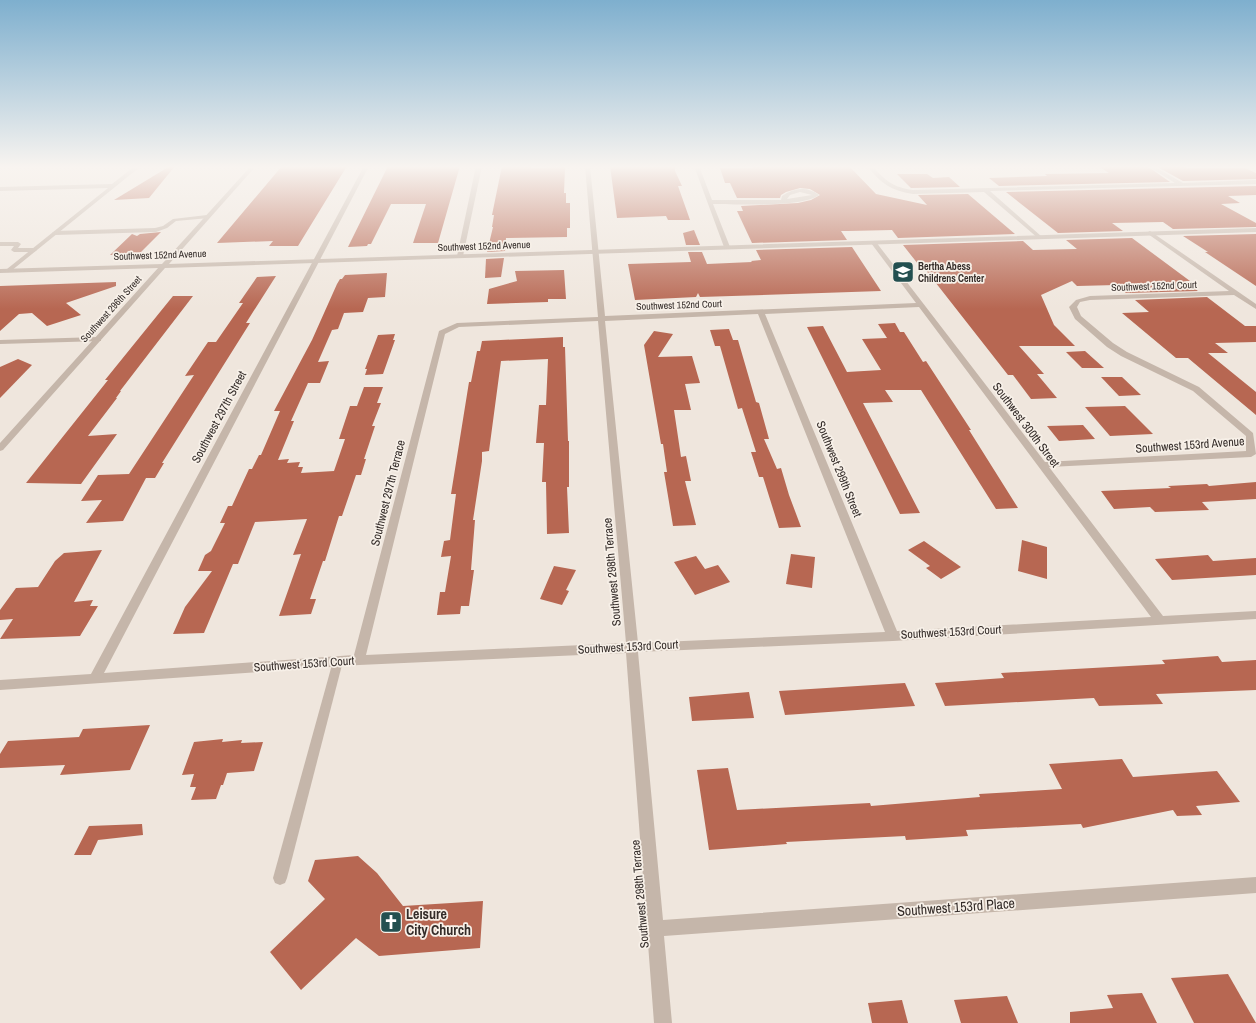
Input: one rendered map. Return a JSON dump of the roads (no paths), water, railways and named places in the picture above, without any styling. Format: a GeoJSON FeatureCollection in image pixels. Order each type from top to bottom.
{"type":"FeatureCollection","features":[{"type":"Feature","properties":{"kind":"street"},"geometry":{"type":"LineString","coordinates":[[9,270],[79,214]]}},
{"type":"Feature","properties":{"kind":"street","name":"Southwest 296th Street"},"geometry":{"type":"LineString","coordinates":[[0,448],[210,214]]}},
{"type":"Feature","properties":{"kind":"street","name":"Southwest 297th Street"},"geometry":{"type":"LineString","coordinates":[[94,679],[340,214]]}},
{"type":"Feature","properties":{"kind":"street"},"geometry":{"type":"LineString","coordinates":[[460,256],[469,214]]}},
{"type":"Feature","properties":{"kind":"street","name":"Southwest 298th Terrace"},"geometry":{"type":"LineString","coordinates":[[592,214],[632,646],[663,1023]]}},
{"type":"Feature","properties":{"kind":"street"},"geometry":{"type":"LineString","coordinates":[[714,214],[727,247]]}},
{"type":"Feature","properties":{"kind":"street"},"geometry":{"type":"LineString","coordinates":[[1012,214],[1039,237]]}},
{"type":"Feature","properties":{"kind":"street","name":"Southwest 152nd Avenue"},"geometry":{"type":"LineString","coordinates":[[0,270],[1256,230]]}},
{"type":"Feature","properties":{"kind":"street"},"geometry":{"type":"LineString","coordinates":[[1150,233],[1256,307]]}},
{"type":"Feature","properties":{"kind":"street","name":"Southwest 300th Street"},"geometry":{"type":"LineString","coordinates":[[874,243],[1160,620]]}},
{"type":"Feature","properties":{"kind":"street","name":"Southwest 152nd Court"},"geometry":{"type":"LineString","coordinates":[[1196,388],[1124,354],[1110,345],[1078,317],[1074,311],[1075,304],[1082,299],[1090,298],[1236,293]]}},
{"type":"Feature","properties":{"kind":"street","name":"Southwest 152nd Court"},"geometry":{"type":"LineString","coordinates":[[442,333],[457,325],[920,305]]}},
{"type":"Feature","properties":{"kind":"street","name":"Southwest 299th Street"},"geometry":{"type":"LineString","coordinates":[[762,312],[894,636]]}},
{"type":"Feature","properties":{"kind":"street","name":"Southwest 297th Terrace"},"geometry":{"type":"LineString","coordinates":[[359,660],[442,333]]}},
{"type":"Feature","properties":{"kind":"street"},"geometry":{"type":"LineString","coordinates":[[0,342],[98,339]]}},
{"type":"Feature","properties":{"kind":"street","name":"Southwest 153rd Avenue"},"geometry":{"type":"LineString","coordinates":[[1041,465],[1251,454],[1250,435],[1196,388]]}},
{"type":"Feature","properties":{"kind":"street","name":"Southwest 153rd Court"},"geometry":{"type":"LineString","coordinates":[[0,685],[338,661],[632,646],[894,636],[1256,615]]}},
{"type":"Feature","properties":{"kind":"street","name":"Southwest 153rd Place"},"geometry":{"type":"LineString","coordinates":[[656,929],[1256,885]]}},
{"type":"Feature","properties":{"kind":"lane"},"geometry":{"type":"LineString","coordinates":[[55,233],[156,230],[165,227],[175,220],[207,217]]}},
{"type":"Feature","properties":{"kind":"lane"},"geometry":{"type":"LineString","coordinates":[[0,244],[18,244],[14,250],[34,250]]}},
{"type":"Feature","properties":{"kind":"lane"},"geometry":{"type":"LineString","coordinates":[[280,878],[338,661]]}},
{"type":"Feature","properties":{"kind":"place","name":"Bertha Abess Childrens Center"},"geometry":{"type":"Point","coordinates":[903,272]}},
{"type":"Feature","properties":{"kind":"place","name":"Leisure City Church"},"geometry":{"type":"Point","coordinates":[391,922]}}]}
